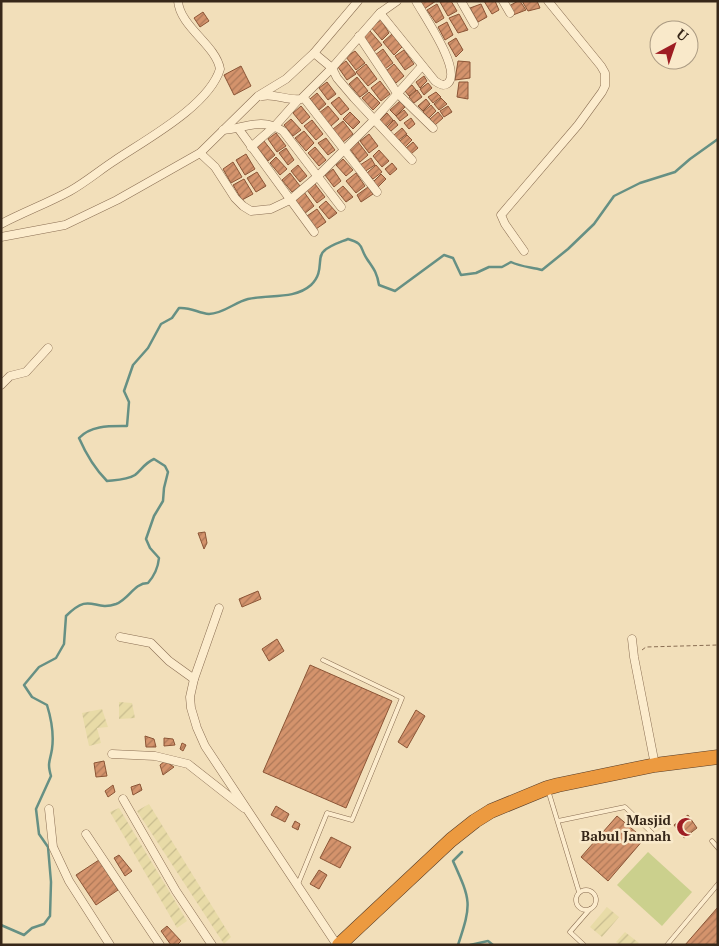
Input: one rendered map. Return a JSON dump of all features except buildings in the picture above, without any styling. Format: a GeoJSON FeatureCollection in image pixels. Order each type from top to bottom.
{"type":"FeatureCollection","features":[{"type":"Feature","properties":{"kind":"highway"},"geometry":{"type":"LineString","coordinates":[[338,945],[451,840],[491,811],[547,788],[655,764],[718,757]]}},
{"type":"Feature","properties":{"kind":"street"},"geometry":{"type":"LineString","coordinates":[[1,224],[52,200],[85,181],[168,126],[191,108],[211,86],[218,75],[219,65],[190,26],[180,9],[178,1]]}},
{"type":"Feature","properties":{"kind":"street"},"geometry":{"type":"LineString","coordinates":[[1,237],[65,225],[125,196],[200,153],[258,96],[286,79],[314,53],[358,1]]}},
{"type":"Feature","properties":{"kind":"street"},"geometry":{"type":"LineString","coordinates":[[251,147],[275,126],[332,68],[380,13],[397,1]]}},
{"type":"Feature","properties":{"kind":"street"},"geometry":{"type":"LineString","coordinates":[[380,13],[422,66],[440,84],[445,85],[449,82],[451,71],[447,58],[416,1]]}},
{"type":"Feature","properties":{"kind":"street"},"geometry":{"type":"LineString","coordinates":[[462,1],[474,24]]}},
{"type":"Feature","properties":{"kind":"street"},"geometry":{"type":"LineString","coordinates":[[503,1],[510,13]]}},
{"type":"Feature","properties":{"kind":"street"},"geometry":{"type":"LineString","coordinates":[[524,251],[501,215],[578,126],[602,92],[606,79],[605,73],[593,55],[548,1]]}},
{"type":"Feature","properties":{"kind":"street"},"geometry":{"type":"LineString","coordinates":[[359,36],[397,93],[433,128]]}},
{"type":"Feature","properties":{"kind":"street"},"geometry":{"type":"LineString","coordinates":[[314,53],[332,68],[337,78],[412,160]]}},
{"type":"Feature","properties":{"kind":"street"},"geometry":{"type":"LineString","coordinates":[[200,153],[215,167],[235,198],[243,206],[251,211],[271,209],[290,200],[318,176],[374,120],[422,66]]}},
{"type":"Feature","properties":{"kind":"street"},"geometry":{"type":"LineString","coordinates":[[258,96],[270,95],[301,99],[377,192]]}},
{"type":"Feature","properties":{"kind":"street"},"geometry":{"type":"LineString","coordinates":[[223,130],[255,123],[275,126],[283,131],[341,207]]}},
{"type":"Feature","properties":{"kind":"street"},"geometry":{"type":"LineString","coordinates":[[238,128],[314,232]]}},
{"type":"Feature","properties":{"kind":"street"},"geometry":{"type":"LineString","coordinates":[[1,385],[10,376],[26,372],[48,348]]}},
{"type":"Feature","properties":{"kind":"street"},"geometry":{"type":"LineString","coordinates":[[219,608],[194,679],[190,697],[197,728],[205,746],[338,945]]}},
{"type":"Feature","properties":{"kind":"street"},"geometry":{"type":"LineString","coordinates":[[120,637],[151,643],[168,661],[194,679]]}},
{"type":"Feature","properties":{"kind":"street"},"geometry":{"type":"LineString","coordinates":[[632,639],[655,764]]}},
{"type":"Feature","properties":{"kind":"street"},"geometry":{"type":"LineString","coordinates":[[112,754],[155,756],[188,764],[248,811]]}},
{"type":"Feature","properties":{"kind":"street"},"geometry":{"type":"LineString","coordinates":[[123,799],[176,891],[212,945]]}},
{"type":"Feature","properties":{"kind":"street"},"geometry":{"type":"LineString","coordinates":[[49,809],[53,847],[69,881],[110,945]]}},
{"type":"Feature","properties":{"kind":"street"},"geometry":{"type":"LineString","coordinates":[[86,834],[160,945]]}},
{"type":"Feature","properties":{"kind":"lane"},"geometry":{"type":"LineString","coordinates":[[298,884],[327,813],[352,820],[402,698],[323,660]]}},
{"type":"Feature","properties":{"kind":"lane"},"geometry":{"type":"LineString","coordinates":[[547,788],[579,892],[576,898],[577,905],[583,909],[590,909]]}},
{"type":"Feature","properties":{"kind":"lane"},"geometry":{"type":"LineString","coordinates":[[558,821],[625,807],[652,833]]}},
{"type":"Feature","properties":{"kind":"lane"},"geometry":{"type":"LineString","coordinates":[[712,841],[718,848]]}},
{"type":"Feature","properties":{"kind":"lane"},"geometry":{"type":"LineString","coordinates":[[667,945],[718,884]]}},
{"type":"Feature","properties":{"kind":"lane"},"geometry":{"type":"LineString","coordinates":[[579,892],[587,890],[594,895],[595,903],[570,932],[584,945]]}},
{"type":"Feature","properties":{"kind":"path"},"geometry":{"type":"LineString","coordinates":[[634,657],[646,647],[718,645]]}},
{"type":"Feature","properties":{"kind":"shaded area"},"geometry":{"type":"Polygon","coordinates":[[[119,702],[132,703],[135,718],[119,719],[119,702]]]}},
{"type":"Feature","properties":{"kind":"shaded area"},"geometry":{"type":"Polygon","coordinates":[[[102,709],[108,727],[97,728],[101,743],[89,746],[82,713],[102,709]]]}},
{"type":"Feature","properties":{"kind":"shaded area"},"geometry":{"type":"Polygon","coordinates":[[[149,804],[231,937],[224,944],[137,811],[149,804]]]}},
{"type":"Feature","properties":{"kind":"shaded area"},"geometry":{"type":"Polygon","coordinates":[[[119,808],[187,921],[177,928],[110,812],[119,808]]]}},
{"type":"Feature","properties":{"kind":"shaded area"},"geometry":{"type":"Polygon","coordinates":[[[607,907],[619,917],[602,937],[590,927],[607,907]]]}},
{"type":"Feature","properties":{"kind":"shaded area"},"geometry":{"type":"Polygon","coordinates":[[[625,932],[639,943],[637,945],[620,945],[616,942],[625,932]]]}},
{"type":"Feature","properties":{"kind":"green space"},"geometry":{"type":"Polygon","coordinates":[[[648,852],[692,892],[662,926],[617,885],[648,852]]]}},
{"type":"Feature","properties":{"kind":"waterway"},"geometry":{"type":"LineString","coordinates":[[1,925],[24,935],[32,928],[44,924],[50,916],[51,882],[48,847],[39,834],[36,809],[51,776],[49,765],[53,744],[52,727],[47,705],[32,697],[24,685],[39,667],[56,658],[64,644],[66,616],[74,609],[87,603],[108,606],[121,602],[135,588],[148,583],[158,565],[159,558],[150,548],[146,539],[154,516],[163,501],[168,472],[165,466],[154,459],[132,477],[107,481],[91,461],[79,438],[95,428],[127,426],[129,402],[124,391],[133,365],[148,348],[161,324],[172,318],[179,308],[187,308],[209,314],[224,310],[248,299],[289,295],[304,290],[311,285],[318,275],[324,251],[332,245],[348,239],[361,246],[376,273],[379,285],[395,291],[444,255],[453,258],[461,275],[476,273],[489,267],[502,267],[511,262],[542,270],[594,224],[614,196],[640,183],[675,172],[718,139]]}},
{"type":"Feature","properties":{"kind":"waterway"},"geometry":{"type":"LineString","coordinates":[[458,945],[466,920],[468,902],[453,861],[462,852]]}},
{"type":"Feature","properties":{"kind":"waterway"},"geometry":{"type":"LineString","coordinates":[[470,945],[488,941],[493,945]]}},
{"type":"Feature","properties":{"kind":"place","name":"Masjid Babul Jannah"},"geometry":{"type":"Point","coordinates":[686,827]}}]}
